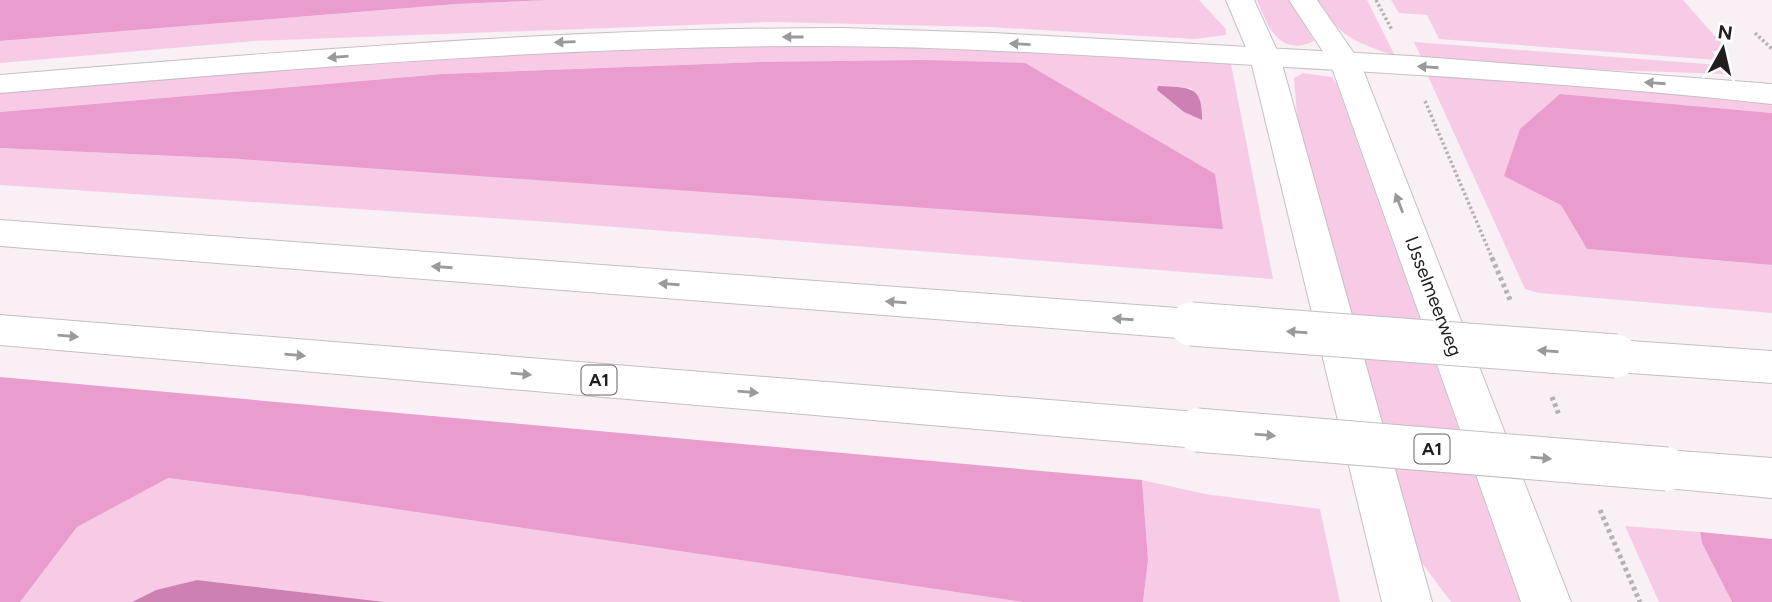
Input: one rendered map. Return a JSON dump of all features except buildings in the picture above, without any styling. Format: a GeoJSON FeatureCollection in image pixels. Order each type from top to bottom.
{"type":"FeatureCollection","features":[{"type":"Feature","properties":{"kind":"main road"},"geometry":{"type":"LineString","coordinates":[[1240,0],[1265,57],[1407,602]]}},
{"type":"Feature","properties":{"kind":"main road","name":"IJsselmeerweg"},"geometry":{"type":"LineString","coordinates":[[1303,0],[1345,62],[1546,602]]}},
{"type":"Feature","properties":{"kind":"main road"},"geometry":{"type":"LineString","coordinates":[[0,84],[397,52],[680,38],[798,37],[968,41],[1265,57],[1772,94]]}},
{"type":"Feature","properties":{"kind":"main road"},"geometry":{"type":"LineString","coordinates":[[0,233],[1772,368]]}},
{"type":"Feature","properties":{"kind":"main road","name":"A1"},"geometry":{"type":"LineString","coordinates":[[0,330],[1772,478]]}},
{"type":"Feature","properties":{"kind":"path"},"geometry":{"type":"LineString","coordinates":[[1755,33],[1772,49]]}},
{"type":"Feature","properties":{"kind":"shaded area"},"geometry":{"type":"Polygon","coordinates":[[[0,0],[549,0],[456,4],[0,41],[0,0]]]}},
{"type":"Feature","properties":{"kind":"shaded area"},"geometry":{"type":"Polygon","coordinates":[[[549,0],[1199,0],[1226,29],[1226,35],[1195,39],[989,27],[772,22],[254,41],[0,63],[0,41],[456,4],[549,0]]]}},
{"type":"Feature","properties":{"kind":"shaded area"},"geometry":{"type":"Polygon","coordinates":[[[1257,0],[1291,0],[1314,41],[1302,45],[1283,42],[1270,28],[1257,0]]]}},
{"type":"Feature","properties":{"kind":"shaded area"},"geometry":{"type":"Polygon","coordinates":[[[1317,0],[1367,0],[1395,56],[1350,37],[1334,23],[1317,0]]]}},
{"type":"Feature","properties":{"kind":"shaded area"},"geometry":{"type":"Polygon","coordinates":[[[1391,0],[1683,0],[1728,51],[1712,51],[1717,60],[1439,39],[1427,15],[1399,13],[1391,0]]]}},
{"type":"Feature","properties":{"kind":"shaded area"},"geometry":{"type":"Polygon","coordinates":[[[1414,42],[1720,65],[1725,74],[1524,67],[1422,59],[1414,42]]]}},
{"type":"Feature","properties":{"kind":"shaded area"},"geometry":{"type":"Polygon","coordinates":[[[842,45],[1012,51],[1231,64],[1273,279],[564,223],[0,185],[0,148],[240,159],[1024,63],[760,62],[442,74],[0,112],[0,89],[420,59],[842,45]],[[1158,87],[1202,120],[1202,107],[1191,88],[1158,87]]]}},
{"type":"Feature","properties":{"kind":"shaded area"},"geometry":{"type":"Polygon","coordinates":[[[925,60],[1025,63],[1215,174],[1223,229],[240,159],[0,148],[0,112],[442,74],[760,62],[925,60]]]}},
{"type":"Feature","properties":{"kind":"shaded area"},"geometry":{"type":"Polygon","coordinates":[[[1303,73],[1332,77],[1337,85],[1520,602],[1451,602],[1419,559],[1298,127],[1294,78],[1303,73]]]}},
{"type":"Feature","properties":{"kind":"shaded area"},"geometry":{"type":"Polygon","coordinates":[[[1427,74],[1772,102],[1772,113],[1560,94],[1561,205],[1587,249],[1772,265],[1772,313],[1539,293],[1525,289],[1427,74]]]}},
{"type":"Feature","properties":{"kind":"shaded area"},"geometry":{"type":"Polygon","coordinates":[[[1158,86],[1192,90],[1200,100],[1202,120],[1184,112],[1157,90],[1158,86]]]}},
{"type":"Feature","properties":{"kind":"shaded area"},"geometry":{"type":"Polygon","coordinates":[[[1560,94],[1772,113],[1772,265],[1587,249],[1561,205],[1504,176],[1520,129],[1560,94]]]}},
{"type":"Feature","properties":{"kind":"shaded area"},"geometry":{"type":"Polygon","coordinates":[[[0,377],[1142,480],[1148,560],[1143,602],[1023,602],[308,496],[168,478],[77,527],[20,602],[0,602],[0,377]]]}},
{"type":"Feature","properties":{"kind":"shaded area"},"geometry":{"type":"Polygon","coordinates":[[[167,478],[308,496],[1023,602],[385,602],[197,580],[156,590],[132,602],[20,602],[77,527],[167,478]]]}},
{"type":"Feature","properties":{"kind":"shaded area"},"geometry":{"type":"Polygon","coordinates":[[[1142,480],[1205,494],[1320,509],[1340,602],[1143,602],[1148,560],[1142,480]]]}},
{"type":"Feature","properties":{"kind":"shaded area"},"geometry":{"type":"Polygon","coordinates":[[[1625,526],[1700,532],[1702,543],[1732,602],[1659,602],[1625,526]]]}},
{"type":"Feature","properties":{"kind":"shaded area"},"geometry":{"type":"Polygon","coordinates":[[[1700,532],[1772,539],[1772,602],[1732,602],[1702,543],[1700,532]]]}},
{"type":"Feature","properties":{"kind":"shaded area"},"geometry":{"type":"Polygon","coordinates":[[[197,580],[385,602],[132,602],[156,590],[197,580]]]}}]}
